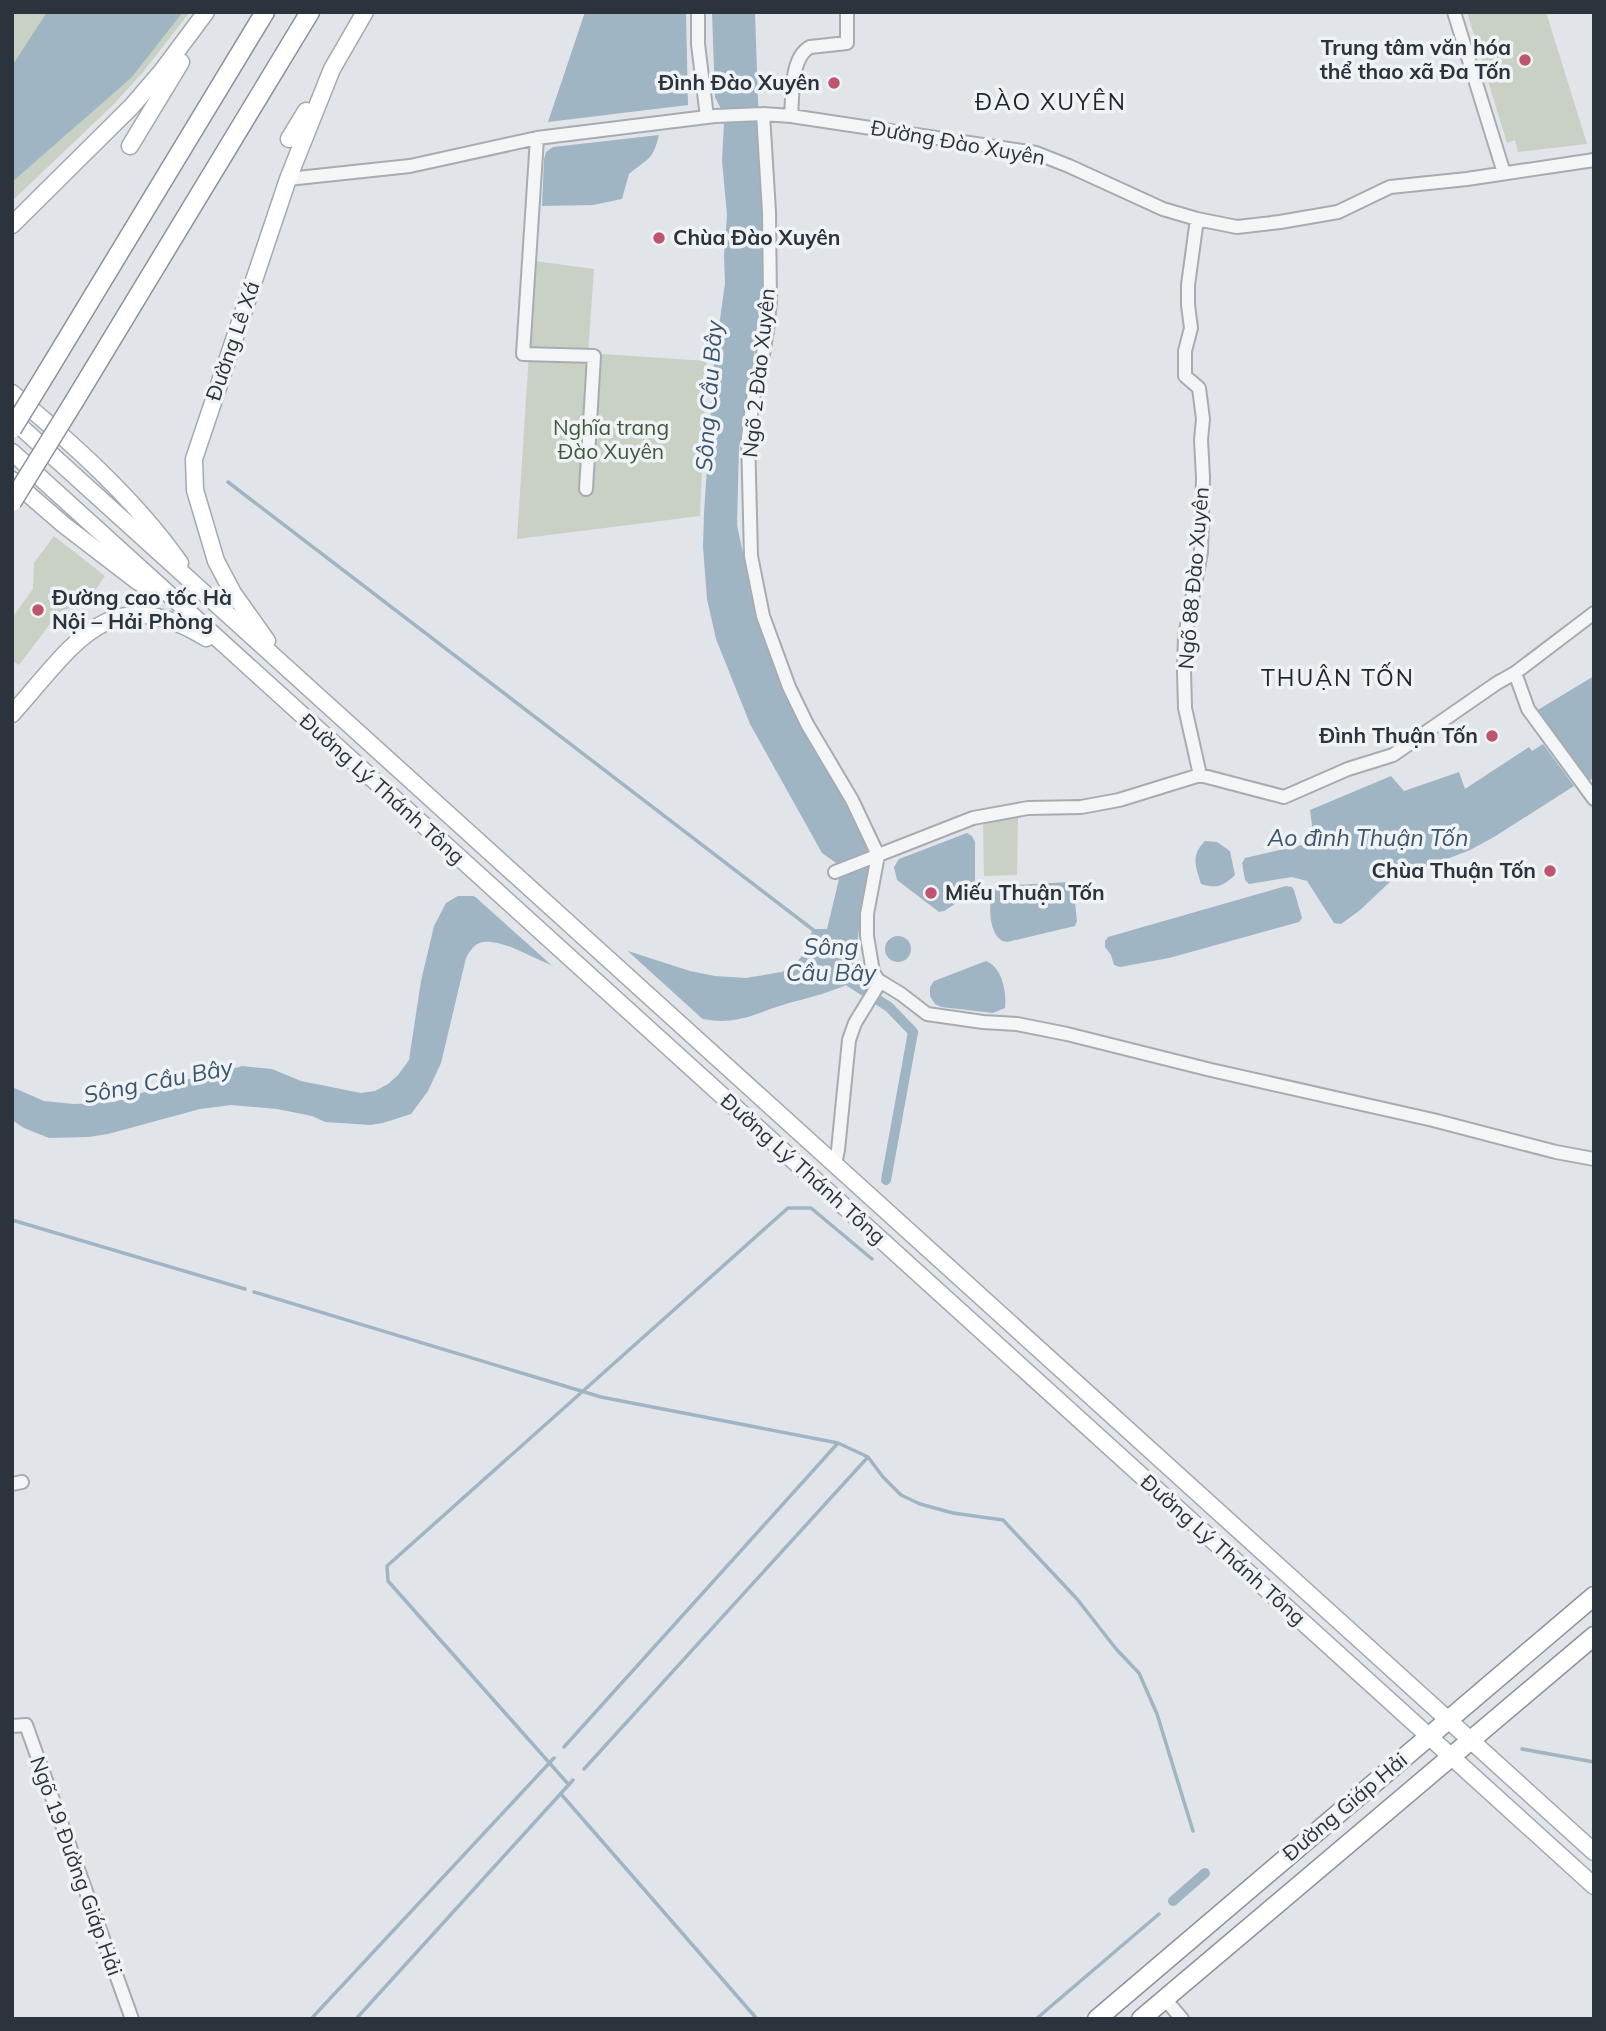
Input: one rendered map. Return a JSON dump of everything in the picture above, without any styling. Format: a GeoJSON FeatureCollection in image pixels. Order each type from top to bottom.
{"type":"FeatureCollection","features":[{"type":"Feature","properties":{"kind":"highway"},"geometry":{"type":"LineString","coordinates":[[12,429],[265,12]]}},
{"type":"Feature","properties":{"kind":"highway"},"geometry":{"type":"LineString","coordinates":[[12,502],[310,12]]}},
{"type":"Feature","properties":{"kind":"highway","name":"Đường Giáp Hải"},"geometry":{"type":"LineString","coordinates":[[1097,2019],[1594,1596]]}},
{"type":"Feature","properties":{"kind":"highway","name":"Đường Giáp Hải"},"geometry":{"type":"LineString","coordinates":[[1141,2019],[1594,1636]]}},
{"type":"Feature","properties":{"kind":"highway"},"geometry":{"type":"LineString","coordinates":[[1123,1997],[1141,2019]]}},
{"type":"Feature","properties":{"kind":"main road"},"geometry":{"type":"LineString","coordinates":[[130,146],[209,12]]}},
{"type":"Feature","properties":{"kind":"main road"},"geometry":{"type":"LineString","coordinates":[[12,225],[132,106],[209,12]]}},
{"type":"Feature","properties":{"kind":"main road","name":"Đường Lê Xá"},"geometry":{"type":"LineString","coordinates":[[285,666],[242,607],[221,570],[197,500],[193,470],[196,450],[288,179],[332,69],[365,12]]}},
{"type":"Feature","properties":{"kind":"main road"},"geometry":{"type":"LineString","coordinates":[[289,139],[332,69]]}},
{"type":"Feature","properties":{"kind":"main road"},"geometry":{"type":"LineString","coordinates":[[12,393],[65,438],[124,496],[168,545],[192,583]]}},
{"type":"Feature","properties":{"kind":"main road","name":"Đường Lý Thánh Tông"},"geometry":{"type":"LineString","coordinates":[[12,419],[1594,1852]]}},
{"type":"Feature","properties":{"kind":"main road","name":"Đường Lý Thánh Tông"},"geometry":{"type":"LineString","coordinates":[[12,452],[1594,1886]]}},
{"type":"Feature","properties":{"kind":"main road"},"geometry":{"type":"LineString","coordinates":[[12,480],[137,581],[174,600]]}},
{"type":"Feature","properties":{"kind":"main road"},"geometry":{"type":"LineString","coordinates":[[12,715],[84,635],[98,625],[122,615],[148,614],[173,621],[203,636],[248,667]]}},
{"type":"Feature","properties":{"kind":"main road"},"geometry":{"type":"LineString","coordinates":[[341,751],[357,732]]}},
{"type":"Feature","properties":{"kind":"main road"},"geometry":{"type":"LineString","coordinates":[[840,1203],[857,1184]]}},
{"type":"Feature","properties":{"kind":"street"},"geometry":{"type":"LineString","coordinates":[[288,179],[410,166],[537,138],[711,116],[698,44],[698,12]]}},
{"type":"Feature","properties":{"kind":"street"},"geometry":{"type":"LineString","coordinates":[[791,116],[799,57],[810,47],[847,43],[847,12]]}},
{"type":"Feature","properties":{"kind":"street"},"geometry":{"type":"LineString","coordinates":[[1454,12],[1504,173]]}},
{"type":"Feature","properties":{"kind":"street","name":"Ngõ 2 Đào Xuyên"},"geometry":{"type":"LineString","coordinates":[[763,114],[769,212],[770,301],[748,436],[751,556],[763,616],[789,687],[807,724],[852,800],[875,856]]}},
{"type":"Feature","properties":{"kind":"street","name":"Đường Đào Xuyên"},"geometry":{"type":"LineString","coordinates":[[711,116],[791,116],[1036,153],[1163,209],[1237,227],[1338,212],[1390,187],[1594,160]]}},
{"type":"Feature","properties":{"kind":"street"},"geometry":{"type":"LineString","coordinates":[[537,138],[523,354],[594,356],[586,489]]}},
{"type":"Feature","properties":{"kind":"street","name":"Ngõ 88 Đào Xuyên"},"geometry":{"type":"LineString","coordinates":[[1197,219],[1188,285],[1191,328],[1185,351],[1185,376],[1199,388],[1203,419],[1202,508],[1200,552],[1185,636],[1184,671],[1185,708],[1200,775]]}},
{"type":"Feature","properties":{"kind":"street"},"geometry":{"type":"LineString","coordinates":[[835,872],[951,825],[990,813],[1028,808],[1081,807],[1119,800],[1200,775],[1284,797],[1348,769],[1393,755],[1515,673],[1594,613]]}},
{"type":"Feature","properties":{"kind":"street"},"geometry":{"type":"LineString","coordinates":[[1515,673],[1528,709],[1592,792]]}},
{"type":"Feature","properties":{"kind":"street"},"geometry":{"type":"LineString","coordinates":[[875,856],[866,936],[878,986]]}},
{"type":"Feature","properties":{"kind":"street"},"geometry":{"type":"LineString","coordinates":[[835,1164],[849,1040],[855,1023],[878,986]]}},
{"type":"Feature","properties":{"kind":"street"},"geometry":{"type":"LineString","coordinates":[[878,986],[901,994],[927,1014],[1017,1024],[1068,1034],[1594,1159]]}},
{"type":"Feature","properties":{"kind":"street","name":"Ngõ 19 Đường Giáp Hải"},"geometry":{"type":"LineString","coordinates":[[12,1726],[26,1725],[132,2019]]}},
{"type":"Feature","properties":{"kind":"street"},"geometry":{"type":"LineString","coordinates":[[1166,1999],[1182,2019]]}},
{"type":"Feature","properties":{"kind":"green space"},"geometry":{"type":"Polygon","coordinates":[[[12,12],[190,12],[113,105],[12,201],[12,12]]]}},
{"type":"Feature","properties":{"kind":"green space","name":"Trung tâm văn hóa thể thao xã Đa Tốn"},"geometry":{"type":"Polygon","coordinates":[[[1467,12],[1546,12],[1587,144],[1518,152],[1515,140],[1507,143],[1467,12]]]}},
{"type":"Feature","properties":{"kind":"green space","name":"Nghĩa trang Đào Xuyên"},"geometry":{"type":"Polygon","coordinates":[[[535,261],[594,269],[588,353],[707,361],[700,516],[517,539],[535,261]]]}},
{"type":"Feature","properties":{"kind":"green space"},"geometry":{"type":"Polygon","coordinates":[[[54,536],[105,576],[87,602],[59,612],[19,665],[12,660],[12,618],[33,589],[34,563],[54,536]]]}},
{"type":"Feature","properties":{"kind":"green space"},"geometry":{"type":"Polygon","coordinates":[[[1018,817],[1017,875],[984,876],[983,821],[1018,817]]]}},
{"type":"Feature","properties":{"kind":"water"},"geometry":{"type":"Polygon","coordinates":[[[47,12],[183,12],[131,78],[12,182],[12,66],[47,12]]]}},
{"type":"Feature","properties":{"kind":"water"},"geometry":{"type":"Polygon","coordinates":[[[585,12],[686,12],[688,105],[548,122],[585,12]]]}},
{"type":"Feature","properties":{"kind":"water","name":"Sông Cầu Bây"},"geometry":{"type":"Polygon","coordinates":[[[712,12],[755,12],[764,275],[739,448],[737,525],[757,619],[779,681],[869,852],[869,873],[858,938],[857,980],[832,991],[748,1017],[716,1021],[703,1019],[589,979],[506,945],[482,942],[473,948],[466,958],[441,1063],[428,1091],[411,1114],[370,1125],[325,1122],[312,1116],[277,1109],[231,1105],[200,1109],[89,1137],[49,1138],[24,1128],[12,1120],[12,1087],[44,1101],[74,1104],[114,1102],[181,1080],[206,1077],[242,1066],[272,1069],[301,1081],[361,1093],[375,1091],[398,1075],[409,1060],[421,981],[434,926],[446,903],[458,896],[473,896],[631,952],[715,976],[746,978],[782,972],[796,963],[809,947],[810,935],[814,929],[827,929],[841,871],[836,863],[822,853],[750,724],[716,639],[707,599],[703,547],[704,513],[714,363],[725,283],[727,215],[722,160],[724,123],[715,97],[712,12]]]}},
{"type":"Feature","properties":{"kind":"water"},"geometry":{"type":"Polygon","coordinates":[[[659,135],[652,155],[629,174],[622,199],[593,205],[542,206],[544,159],[546,152],[553,147],[659,135]]]}},
{"type":"Feature","properties":{"kind":"water"},"geometry":{"type":"Polygon","coordinates":[[[1594,676],[1594,777],[1589,781],[1536,711],[1594,676]]]}},
{"type":"Feature","properties":{"kind":"water","name":"Ao đình Thuận Tốn"},"geometry":{"type":"Polygon","coordinates":[[[1543,744],[1574,786],[1470,850],[1391,881],[1341,924],[1334,923],[1307,881],[1292,877],[1249,884],[1245,880],[1242,863],[1245,858],[1311,843],[1314,840],[1310,810],[1391,776],[1404,791],[1459,772],[1465,789],[1529,747],[1532,751],[1543,744]]]}},
{"type":"Feature","properties":{"kind":"water"},"geometry":{"type":"Polygon","coordinates":[[[967,833],[975,842],[975,891],[939,912],[897,880],[894,867],[899,859],[967,833]]]}},
{"type":"Feature","properties":{"kind":"water"},"geometry":{"type":"Polygon","coordinates":[[[1205,841],[1217,842],[1230,851],[1235,875],[1220,886],[1201,884],[1196,857],[1205,841]]]}},
{"type":"Feature","properties":{"kind":"water"},"geometry":{"type":"Polygon","coordinates":[[[1073,884],[1077,921],[1075,926],[1007,942],[996,934],[990,908],[996,886],[1073,884]]]}},
{"type":"Feature","properties":{"kind":"water"},"geometry":{"type":"Polygon","coordinates":[[[1286,886],[1294,890],[1302,918],[1299,922],[1169,958],[1120,967],[1114,965],[1105,947],[1108,937],[1286,886]]]}},
{"type":"Feature","properties":{"kind":"water"},"geometry":{"type":"Polygon","coordinates":[[[898,936],[907,940],[911,949],[907,958],[898,962],[889,958],[885,949],[889,940],[898,936]]]}},
{"type":"Feature","properties":{"kind":"water"},"geometry":{"type":"Polygon","coordinates":[[[986,961],[1000,974],[1005,1008],[993,1013],[935,1004],[930,996],[930,987],[934,981],[986,961]]]}},
{"type":"Feature","properties":{"kind":"pier"},"geometry":{"type":"Polygon","coordinates":[[[471,893],[620,944],[707,1023],[557,970],[471,893]]]}},
{"type":"Feature","properties":{"kind":"waterway"},"geometry":{"type":"LineString","coordinates":[[228,482],[816,932]]}},
{"type":"Feature","properties":{"kind":"waterway"},"geometry":{"type":"LineString","coordinates":[[841,976],[889,1007],[913,1032],[886,1180]]}},
{"type":"Feature","properties":{"kind":"waterway"},"geometry":{"type":"LineString","coordinates":[[569,1785],[388,1581],[387,1566],[788,1208],[811,1208],[872,1259]]}},
{"type":"Feature","properties":{"kind":"waterway"},"geometry":{"type":"LineString","coordinates":[[12,1220],[245,1289]]}},
{"type":"Feature","properties":{"kind":"waterway"},"geometry":{"type":"LineString","coordinates":[[254,1292],[601,1397],[838,1443],[868,1457],[901,1495],[920,1504],[953,1513],[1003,1520],[1077,1599],[1139,1673],[1157,1714],[1193,1831]]}},
{"type":"Feature","properties":{"kind":"waterway"},"geometry":{"type":"LineString","coordinates":[[564,1747],[838,1443]]}},
{"type":"Feature","properties":{"kind":"waterway"},"geometry":{"type":"LineString","coordinates":[[584,1769],[868,1457]]}},
{"type":"Feature","properties":{"kind":"waterway"},"geometry":{"type":"LineString","coordinates":[[1522,1749],[1594,1762]]}},
{"type":"Feature","properties":{"kind":"waterway"},"geometry":{"type":"LineString","coordinates":[[311,2019],[554,1758]]}},
{"type":"Feature","properties":{"kind":"waterway"},"geometry":{"type":"LineString","coordinates":[[356,2019],[573,1780]]}},
{"type":"Feature","properties":{"kind":"waterway"},"geometry":{"type":"LineString","coordinates":[[561,1794],[757,2019]]}},
{"type":"Feature","properties":{"kind":"waterway"},"geometry":{"type":"LineString","coordinates":[[1173,1901],[1205,1873]]}},
{"type":"Feature","properties":{"kind":"waterway"},"geometry":{"type":"LineString","coordinates":[[1036,2019],[1159,1914]]}},
{"type":"Feature","properties":{"kind":"place","name":"Trung tâm văn hóa thể thao xã Đa Tốn"},"geometry":{"type":"Point","coordinates":[1525,60]}},
{"type":"Feature","properties":{"kind":"place","name":"Đình Đào Xuyên"},"geometry":{"type":"Point","coordinates":[834,83]}},
{"type":"Feature","properties":{"kind":"place","name":"Chùa Đào Xuyên"},"geometry":{"type":"Point","coordinates":[659,238]}},
{"type":"Feature","properties":{"kind":"place","name":"Đường cao tốc Hà Nội – Hải Phòng"},"geometry":{"type":"Point","coordinates":[38,610]}},
{"type":"Feature","properties":{"kind":"place","name":"Đình Thuận Tốn"},"geometry":{"type":"Point","coordinates":[1492,736]}},
{"type":"Feature","properties":{"kind":"place","name":"Chùa Thuận Tốn"},"geometry":{"type":"Point","coordinates":[1550,871]}},
{"type":"Feature","properties":{"kind":"place","name":"Miếu Thuận Tốn"},"geometry":{"type":"Point","coordinates":[931,893]}},
{"type":"Feature","properties":{"kind":"district","name":"ĐÀO XUYÊN"},"geometry":{"type":"Point","coordinates":[1051,102]}},
{"type":"Feature","properties":{"kind":"district","name":"THUẬN TỐN"},"geometry":{"type":"Point","coordinates":[1338,678]}}]}
